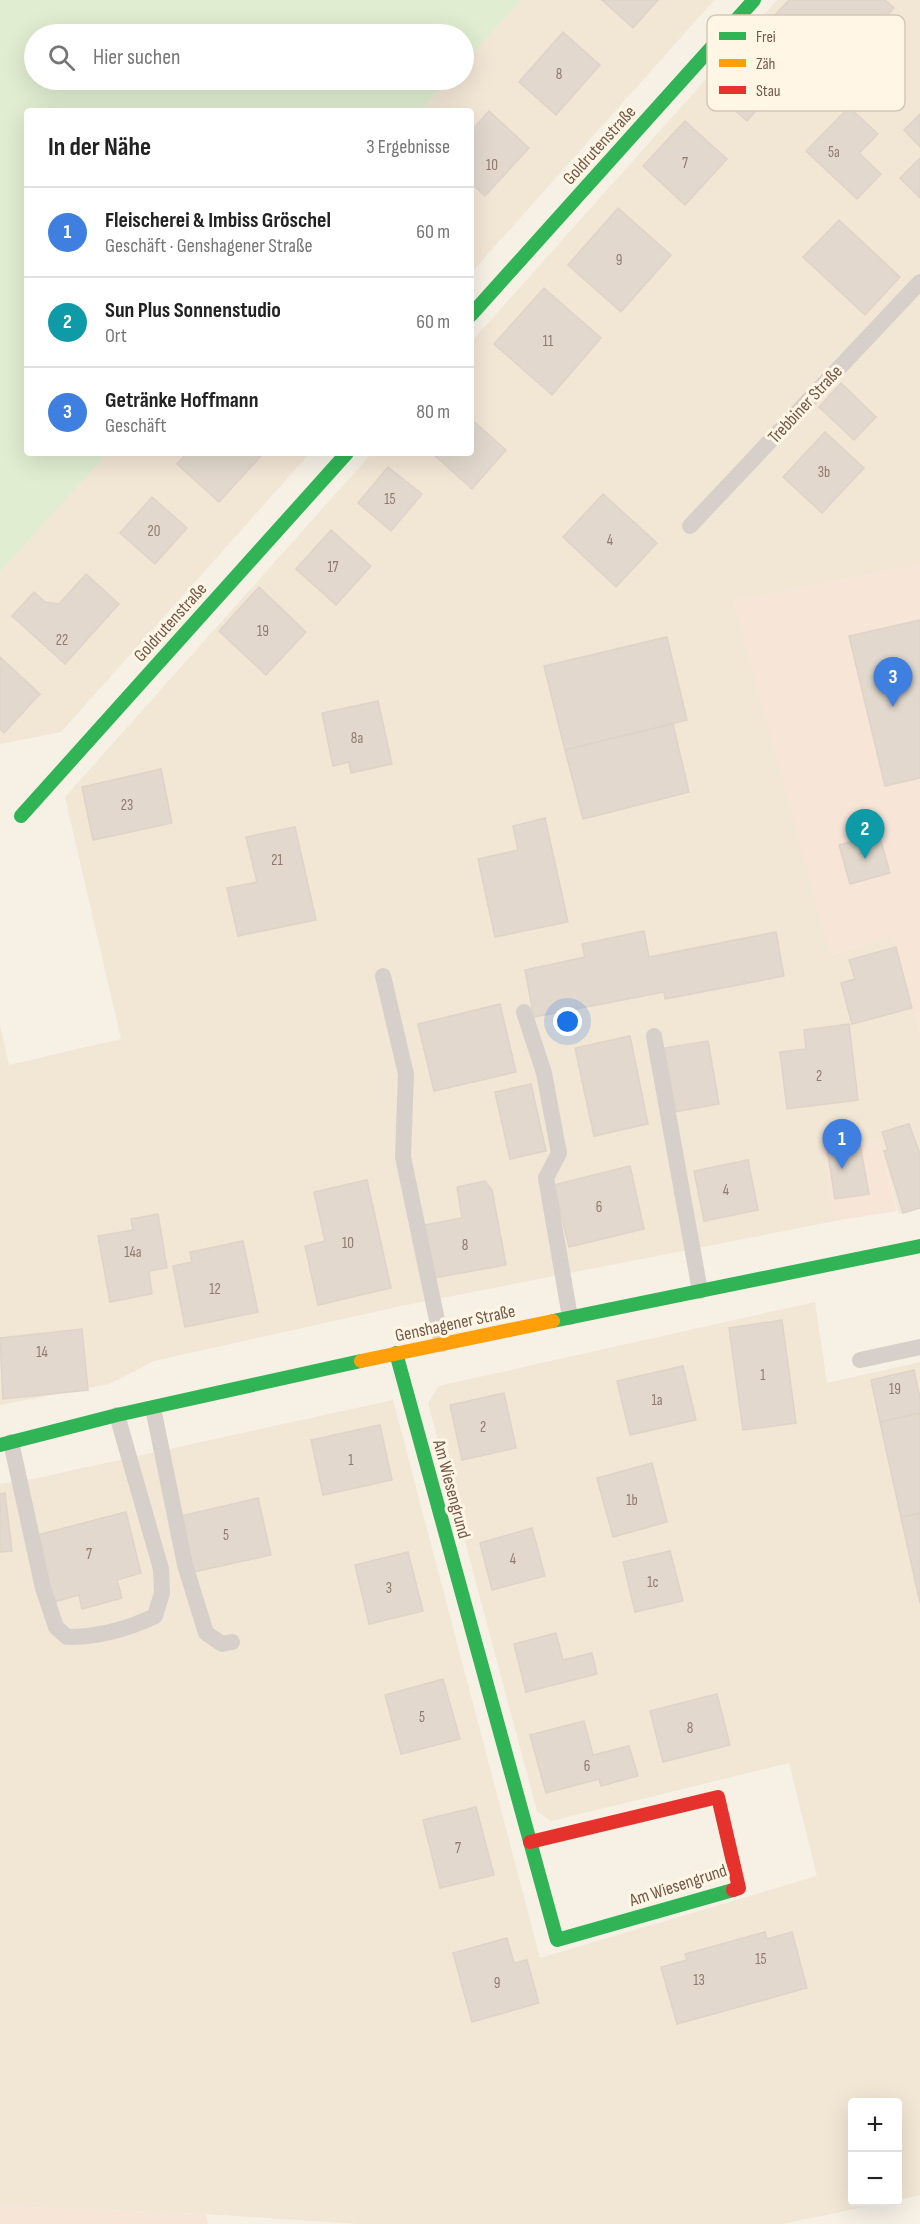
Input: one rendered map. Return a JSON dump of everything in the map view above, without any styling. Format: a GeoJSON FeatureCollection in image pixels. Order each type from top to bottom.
{"type":"FeatureCollection","features":[{"type":"Feature","properties":{"kind":"street","name":"Goldrutenstraße"},"geometry":{"type":"LineString","coordinates":[[740,15],[753,0]]}},
{"type":"Feature","properties":{"kind":"street","name":"Goldrutenstraße"},"geometry":{"type":"LineString","coordinates":[[474,312],[707,51]]}},
{"type":"Feature","properties":{"kind":"street","name":"Goldrutenstraße"},"geometry":{"type":"LineString","coordinates":[[21,816],[344,456]]}},
{"type":"Feature","properties":{"kind":"street","name":"Genshagener Straße"},"geometry":{"type":"LineString","coordinates":[[6,1444],[117,1415],[396,1353],[920,1246]]}},
{"type":"Feature","properties":{"kind":"street","name":"Am Wiesengrund"},"geometry":{"type":"LineString","coordinates":[[396,1353],[556,1940],[740,1888],[718,1797],[530,1842]]}},
{"type":"Feature","properties":{"kind":"lane","name":"Trebbiner Straße"},"geometry":{"type":"LineString","coordinates":[[690,526],[920,282]]}},
{"type":"Feature","properties":{"kind":"lane"},"geometry":{"type":"LineString","coordinates":[[383,976],[406,1074],[404,1157],[442,1344]]}},
{"type":"Feature","properties":{"kind":"lane"},"geometry":{"type":"LineString","coordinates":[[524,1012],[544,1073],[559,1153],[546,1178],[570,1317]]}},
{"type":"Feature","properties":{"kind":"lane"},"geometry":{"type":"LineString","coordinates":[[654,1036],[700,1291]]}},
{"type":"Feature","properties":{"kind":"lane"},"geometry":{"type":"LineString","coordinates":[[860,1360],[920,1347]]}},
{"type":"Feature","properties":{"kind":"lane"},"geometry":{"type":"LineString","coordinates":[[153,1408],[185,1565],[206,1633],[222,1644],[232,1642]]}},
{"type":"Feature","properties":{"kind":"lane"},"geometry":{"type":"LineString","coordinates":[[6,1444],[43,1588],[56,1627],[67,1637],[84,1637],[133,1626],[155,1616],[162,1593],[161,1569],[117,1415]]}},
{"type":"Feature","properties":{"kind":"shaded area"},"geometry":{"type":"Polygon","coordinates":[[[521,0],[714,0],[474,270],[474,108],[423,108],[440,90],[474,90],[474,52],[521,0]]]}},
{"type":"Feature","properties":{"kind":"shaded area"},"geometry":{"type":"Polygon","coordinates":[[[777,0],[920,0],[920,565],[734,601],[831,955],[893,936],[920,1035],[920,1208],[899,1214],[878,1139],[823,1149],[835,1221],[401,1306],[154,1361],[109,1384],[0,1405],[0,1025],[9,1065],[121,1039],[65,797],[369,456],[474,456],[474,339],[707,78],[707,111],[905,111],[905,15],[764,15],[777,0]]]}},
{"type":"Feature","properties":{"kind":"shaded area"},"geometry":{"type":"Polygon","coordinates":[[[105,456],[307,456],[61,732],[0,744],[0,572],[105,456]]]}},
{"type":"Feature","properties":{"kind":"shaded area"},"geometry":{"type":"Polygon","coordinates":[[[920,565],[920,1035],[893,936],[830,955],[734,601],[920,565]]]}},
{"type":"Feature","properties":{"kind":"shaded area"},"geometry":{"type":"Polygon","coordinates":[[[878,1139],[897,1211],[835,1221],[822,1149],[878,1139]]]}},
{"type":"Feature","properties":{"kind":"shaded area"},"geometry":{"type":"Polygon","coordinates":[[[815,1302],[827,1383],[920,1362],[920,2195],[902,2199],[902,2098],[848,2098],[848,2206],[869,2206],[782,2224],[360,2224],[206,2214],[0,2206],[0,1484],[33,1479],[393,1400],[540,1958],[817,1876],[789,1763],[551,1821],[537,1811],[428,1403],[439,1386],[815,1302]]]}},
{"type":"Feature","properties":{"kind":"shaded area"},"geometry":{"type":"Polygon","coordinates":[[[0,2206],[206,2214],[208,2224],[0,2224],[0,2206]]]}},
{"type":"Feature","properties":{"kind":"green space"},"geometry":{"type":"Polygon","coordinates":[[[0,0],[521,0],[474,52],[474,24],[24,24],[24,90],[440,90],[423,108],[24,108],[24,456],[105,456],[0,572],[0,0]]]}},
{"type":"Feature","properties":{"kind":"building"},"geometry":{"type":"Polygon","coordinates":[[[602,0],[658,0],[633,28],[602,0]]]}},
{"type":"Feature","properties":{"kind":"building"},"geometry":{"type":"Polygon","coordinates":[[[789,0],[885,0],[894,8],[888,15],[775,15],[789,0]]]}},
{"type":"Feature","properties":{"kind":"building"},"geometry":{"type":"Polygon","coordinates":[[[563,32],[600,65],[556,115],[519,82],[563,32]]]}},
{"type":"Feature","properties":{"kind":"building"},"geometry":{"type":"Polygon","coordinates":[[[489,111],[529,148],[485,196],[474,186],[474,128],[489,111]]]}},
{"type":"Feature","properties":{"kind":"building"},"geometry":{"type":"Polygon","coordinates":[[[736,111],[756,111],[747,121],[736,111]]]}},
{"type":"Feature","properties":{"kind":"building"},"geometry":{"type":"Polygon","coordinates":[[[845,111],[853,111],[878,134],[859,153],[881,174],[857,199],[806,151],[845,111]]]}},
{"type":"Feature","properties":{"kind":"building"},"geometry":{"type":"Polygon","coordinates":[[[920,114],[920,147],[904,130],[920,114]]]}},
{"type":"Feature","properties":{"kind":"building"},"geometry":{"type":"Polygon","coordinates":[[[685,121],[727,159],[685,205],[643,166],[685,121]]]}},
{"type":"Feature","properties":{"kind":"building"},"geometry":{"type":"Polygon","coordinates":[[[920,158],[920,198],[900,178],[920,158]]]}},
{"type":"Feature","properties":{"kind":"building"},"geometry":{"type":"Polygon","coordinates":[[[618,208],[671,255],[621,312],[568,265],[618,208]]]}},
{"type":"Feature","properties":{"kind":"building"},"geometry":{"type":"Polygon","coordinates":[[[839,220],[900,277],[865,315],[803,257],[839,220]]]}},
{"type":"Feature","properties":{"kind":"building"},"geometry":{"type":"Polygon","coordinates":[[[544,288],[601,338],[552,395],[494,344],[544,288]]]}},
{"type":"Feature","properties":{"kind":"building"},"geometry":{"type":"Polygon","coordinates":[[[841,383],[876,417],[854,440],[819,407],[841,383]]]}},
{"type":"Feature","properties":{"kind":"building"},"geometry":{"type":"Polygon","coordinates":[[[474,422],[506,450],[472,489],[435,456],[474,456],[474,422]]]}},
{"type":"Feature","properties":{"kind":"building"},"geometry":{"type":"Polygon","coordinates":[[[825,432],[864,468],[822,513],[783,477],[825,432]]]}},
{"type":"Feature","properties":{"kind":"building"},"geometry":{"type":"Polygon","coordinates":[[[184,456],[260,457],[219,502],[177,464],[184,456]]]}},
{"type":"Feature","properties":{"kind":"building"},"geometry":{"type":"Polygon","coordinates":[[[388,467],[422,494],[391,531],[358,503],[388,467]]]}},
{"type":"Feature","properties":{"kind":"building"},"geometry":{"type":"Polygon","coordinates":[[[603,494],[657,543],[616,587],[563,537],[603,494]]]}},
{"type":"Feature","properties":{"kind":"building"},"geometry":{"type":"Polygon","coordinates":[[[152,497],[187,528],[155,564],[120,533],[152,497]]]}},
{"type":"Feature","properties":{"kind":"building"},"geometry":{"type":"Polygon","coordinates":[[[331,530],[371,566],[336,605],[296,569],[331,530]]]}},
{"type":"Feature","properties":{"kind":"building"},"geometry":{"type":"Polygon","coordinates":[[[86,574],[119,604],[65,664],[12,616],[34,592],[45,602],[59,604],[86,574]]]}},
{"type":"Feature","properties":{"kind":"building"},"geometry":{"type":"Polygon","coordinates":[[[259,587],[306,632],[266,675],[219,631],[259,587]]]}},
{"type":"Feature","properties":{"kind":"building"},"geometry":{"type":"Polygon","coordinates":[[[920,620],[920,778],[885,786],[849,636],[920,620]]]}},
{"type":"Feature","properties":{"kind":"building"},"geometry":{"type":"Polygon","coordinates":[[[667,637],[687,720],[565,750],[544,666],[667,637]]]}},
{"type":"Feature","properties":{"kind":"building"},"geometry":{"type":"Polygon","coordinates":[[[0,657],[40,694],[4,733],[0,729],[0,657]]]}},
{"type":"Feature","properties":{"kind":"building"},"geometry":{"type":"Polygon","coordinates":[[[378,701],[392,764],[351,773],[349,762],[333,766],[322,713],[378,701]]]}},
{"type":"Feature","properties":{"kind":"building"},"geometry":{"type":"Polygon","coordinates":[[[673,724],[689,792],[583,819],[565,750],[673,724]]]}},
{"type":"Feature","properties":{"kind":"building"},"geometry":{"type":"Polygon","coordinates":[[[161,769],[172,823],[93,840],[82,787],[161,769]]]}},
{"type":"Feature","properties":{"kind":"building"},"geometry":{"type":"Polygon","coordinates":[[[545,818],[568,922],[495,937],[478,859],[518,850],[513,826],[545,818]]]}},
{"type":"Feature","properties":{"kind":"building"},"geometry":{"type":"Polygon","coordinates":[[[295,827],[316,920],[238,936],[227,888],[257,882],[246,837],[295,827]]]}},
{"type":"Feature","properties":{"kind":"building"},"geometry":{"type":"Polygon","coordinates":[[[879,834],[890,873],[850,884],[839,845],[879,834]]]}},
{"type":"Feature","properties":{"kind":"building"},"geometry":{"type":"Polygon","coordinates":[[[644,931],[649,957],[776,932],[784,976],[665,999],[664,992],[534,1017],[525,970],[585,957],[582,944],[644,931]]]}},
{"type":"Feature","properties":{"kind":"building"},"geometry":{"type":"Polygon","coordinates":[[[896,947],[912,1008],[852,1024],[841,983],[855,979],[849,960],[896,947]]]}},
{"type":"Feature","properties":{"kind":"building"},"geometry":{"type":"Polygon","coordinates":[[[500,1004],[516,1072],[434,1091],[418,1024],[500,1004]]]}},
{"type":"Feature","properties":{"kind":"building"},"geometry":{"type":"Polygon","coordinates":[[[849,1024],[858,1100],[787,1109],[780,1052],[806,1049],[804,1030],[849,1024]]]}},
{"type":"Feature","properties":{"kind":"building"},"geometry":{"type":"Polygon","coordinates":[[[630,1036],[648,1124],[594,1136],[575,1048],[630,1036]]]}},
{"type":"Feature","properties":{"kind":"building"},"geometry":{"type":"Polygon","coordinates":[[[708,1041],[719,1104],[676,1112],[664,1048],[708,1041]]]}},
{"type":"Feature","properties":{"kind":"building"},"geometry":{"type":"Polygon","coordinates":[[[531,1084],[546,1151],[510,1159],[495,1092],[531,1084]]]}},
{"type":"Feature","properties":{"kind":"building"},"geometry":{"type":"Polygon","coordinates":[[[909,1124],[920,1154],[920,1208],[903,1213],[884,1151],[888,1150],[882,1132],[909,1124]]]}},
{"type":"Feature","properties":{"kind":"building"},"geometry":{"type":"Polygon","coordinates":[[[860,1144],[869,1194],[835,1199],[827,1149],[860,1144]]]}},
{"type":"Feature","properties":{"kind":"building"},"geometry":{"type":"Polygon","coordinates":[[[748,1160],[758,1210],[704,1221],[694,1171],[748,1160]]]}},
{"type":"Feature","properties":{"kind":"building"},"geometry":{"type":"Polygon","coordinates":[[[630,1166],[644,1229],[569,1247],[554,1185],[630,1166]]]}},
{"type":"Feature","properties":{"kind":"building"},"geometry":{"type":"Polygon","coordinates":[[[367,1180],[391,1288],[318,1305],[305,1246],[325,1241],[314,1192],[367,1180]]]}},
{"type":"Feature","properties":{"kind":"building"},"geometry":{"type":"Polygon","coordinates":[[[485,1181],[492,1190],[506,1265],[434,1278],[424,1225],[462,1218],[457,1187],[485,1181]]]}},
{"type":"Feature","properties":{"kind":"building"},"geometry":{"type":"Polygon","coordinates":[[[158,1214],[167,1268],[149,1271],[152,1294],[110,1302],[98,1236],[133,1230],[131,1219],[158,1214]]]}},
{"type":"Feature","properties":{"kind":"building"},"geometry":{"type":"Polygon","coordinates":[[[243,1241],[258,1312],[185,1327],[173,1266],[192,1262],[190,1252],[243,1241]]]}},
{"type":"Feature","properties":{"kind":"building"},"geometry":{"type":"Polygon","coordinates":[[[782,1320],[796,1423],[743,1430],[729,1328],[782,1320]]]}},
{"type":"Feature","properties":{"kind":"building"},"geometry":{"type":"Polygon","coordinates":[[[82,1329],[88,1390],[3,1399],[0,1338],[82,1329]]]}},
{"type":"Feature","properties":{"kind":"building"},"geometry":{"type":"Polygon","coordinates":[[[683,1366],[696,1420],[630,1435],[617,1381],[683,1366]]]}},
{"type":"Feature","properties":{"kind":"building"},"geometry":{"type":"Polygon","coordinates":[[[914,1370],[920,1398],[920,1413],[880,1422],[871,1380],[914,1370]]]}},
{"type":"Feature","properties":{"kind":"building"},"geometry":{"type":"Polygon","coordinates":[[[504,1393],[516,1448],[462,1460],[450,1405],[504,1393]]]}},
{"type":"Feature","properties":{"kind":"building"},"geometry":{"type":"Polygon","coordinates":[[[920,1413],[920,1513],[901,1517],[880,1422],[920,1413]]]}},
{"type":"Feature","properties":{"kind":"building"},"geometry":{"type":"Polygon","coordinates":[[[380,1425],[392,1480],[323,1495],[311,1440],[380,1425]]]}},
{"type":"Feature","properties":{"kind":"building"},"geometry":{"type":"Polygon","coordinates":[[[652,1463],[667,1522],[613,1537],[597,1478],[652,1463]]]}},
{"type":"Feature","properties":{"kind":"building"},"geometry":{"type":"Polygon","coordinates":[[[5,1493],[12,1551],[0,1552],[0,1494],[5,1493]]]}},
{"type":"Feature","properties":{"kind":"building"},"geometry":{"type":"Polygon","coordinates":[[[258,1498],[271,1555],[193,1572],[181,1516],[258,1498]]]}},
{"type":"Feature","properties":{"kind":"building"},"geometry":{"type":"Polygon","coordinates":[[[126,1512],[141,1573],[117,1580],[122,1598],[82,1609],[79,1595],[54,1602],[37,1535],[126,1512]]]}},
{"type":"Feature","properties":{"kind":"building"},"geometry":{"type":"Polygon","coordinates":[[[920,1513],[920,1603],[901,1517],[920,1513]]]}},
{"type":"Feature","properties":{"kind":"building"},"geometry":{"type":"Polygon","coordinates":[[[532,1528],[545,1576],[492,1590],[480,1543],[532,1528]]]}},
{"type":"Feature","properties":{"kind":"building"},"geometry":{"type":"Polygon","coordinates":[[[670,1551],[683,1601],[635,1612],[623,1562],[670,1551]]]}},
{"type":"Feature","properties":{"kind":"building"},"geometry":{"type":"Polygon","coordinates":[[[408,1552],[423,1611],[369,1624],[355,1565],[408,1552]]]}},
{"type":"Feature","properties":{"kind":"building"},"geometry":{"type":"Polygon","coordinates":[[[556,1633],[563,1660],[592,1653],[597,1674],[526,1692],[514,1644],[556,1633]]]}},
{"type":"Feature","properties":{"kind":"building"},"geometry":{"type":"Polygon","coordinates":[[[443,1679],[460,1739],[401,1754],[385,1695],[443,1679]]]}},
{"type":"Feature","properties":{"kind":"building"},"geometry":{"type":"Polygon","coordinates":[[[717,1694],[730,1745],[663,1762],[650,1711],[717,1694]]]}},
{"type":"Feature","properties":{"kind":"building"},"geometry":{"type":"Polygon","coordinates":[[[584,1721],[593,1755],[629,1746],[638,1776],[601,1786],[599,1779],[546,1793],[530,1735],[584,1721]]]}},
{"type":"Feature","properties":{"kind":"building"},"geometry":{"type":"Polygon","coordinates":[[[476,1807],[494,1875],[440,1888],[423,1820],[476,1807]]]}},
{"type":"Feature","properties":{"kind":"building"},"geometry":{"type":"Polygon","coordinates":[[[765,1932],[767,1939],[792,1932],[807,1988],[677,2024],[661,1967],[687,1960],[685,1954],[765,1932]]]}},
{"type":"Feature","properties":{"kind":"building"},"geometry":{"type":"Polygon","coordinates":[[[507,1938],[514,1963],[527,1960],[539,2003],[472,2022],[453,1953],[507,1938]]]}},
{"type":"Feature","properties":{"kind":"traffic: fast"},"geometry":{"type":"LineString","coordinates":[[741,15],[754,0]]}},
{"type":"Feature","properties":{"kind":"traffic: fast"},"geometry":{"type":"LineString","coordinates":[[474,312],[707,52]]}},
{"type":"Feature","properties":{"kind":"traffic: fast"},"geometry":{"type":"LineString","coordinates":[[21,816],[344,456]]}},
{"type":"Feature","properties":{"kind":"traffic: fast"},"geometry":{"type":"LineString","coordinates":[[553,1321],[920,1246]]}},
{"type":"Feature","properties":{"kind":"traffic: fast"},"geometry":{"type":"LineString","coordinates":[[396,1353],[557,1940],[733,1890]]}},
{"type":"Feature","properties":{"kind":"traffic: fast"},"geometry":{"type":"LineString","coordinates":[[0,1445],[117,1415],[361,1361]]}},
{"type":"Feature","properties":{"kind":"traffic: slow"},"geometry":{"type":"LineString","coordinates":[[361,1361],[553,1321]]}},
{"type":"Feature","properties":{"kind":"traffic: jam"},"geometry":{"type":"LineString","coordinates":[[530,1842],[718,1797],[739,1888],[733,1890]]}},
{"type":"Feature","properties":{"kind":"place","name":"Getränke Hoffmann"},"geometry":{"type":"Point","coordinates":[893,707]}},
{"type":"Feature","properties":{"kind":"place","name":"Sun Plus Sonnenstudio"},"geometry":{"type":"Point","coordinates":[865,859]}},
{"type":"Feature","properties":{"kind":"place","name":"Fleischerei & Imbiss Gröschel"},"geometry":{"type":"Point","coordinates":[842,1169]}}]}
